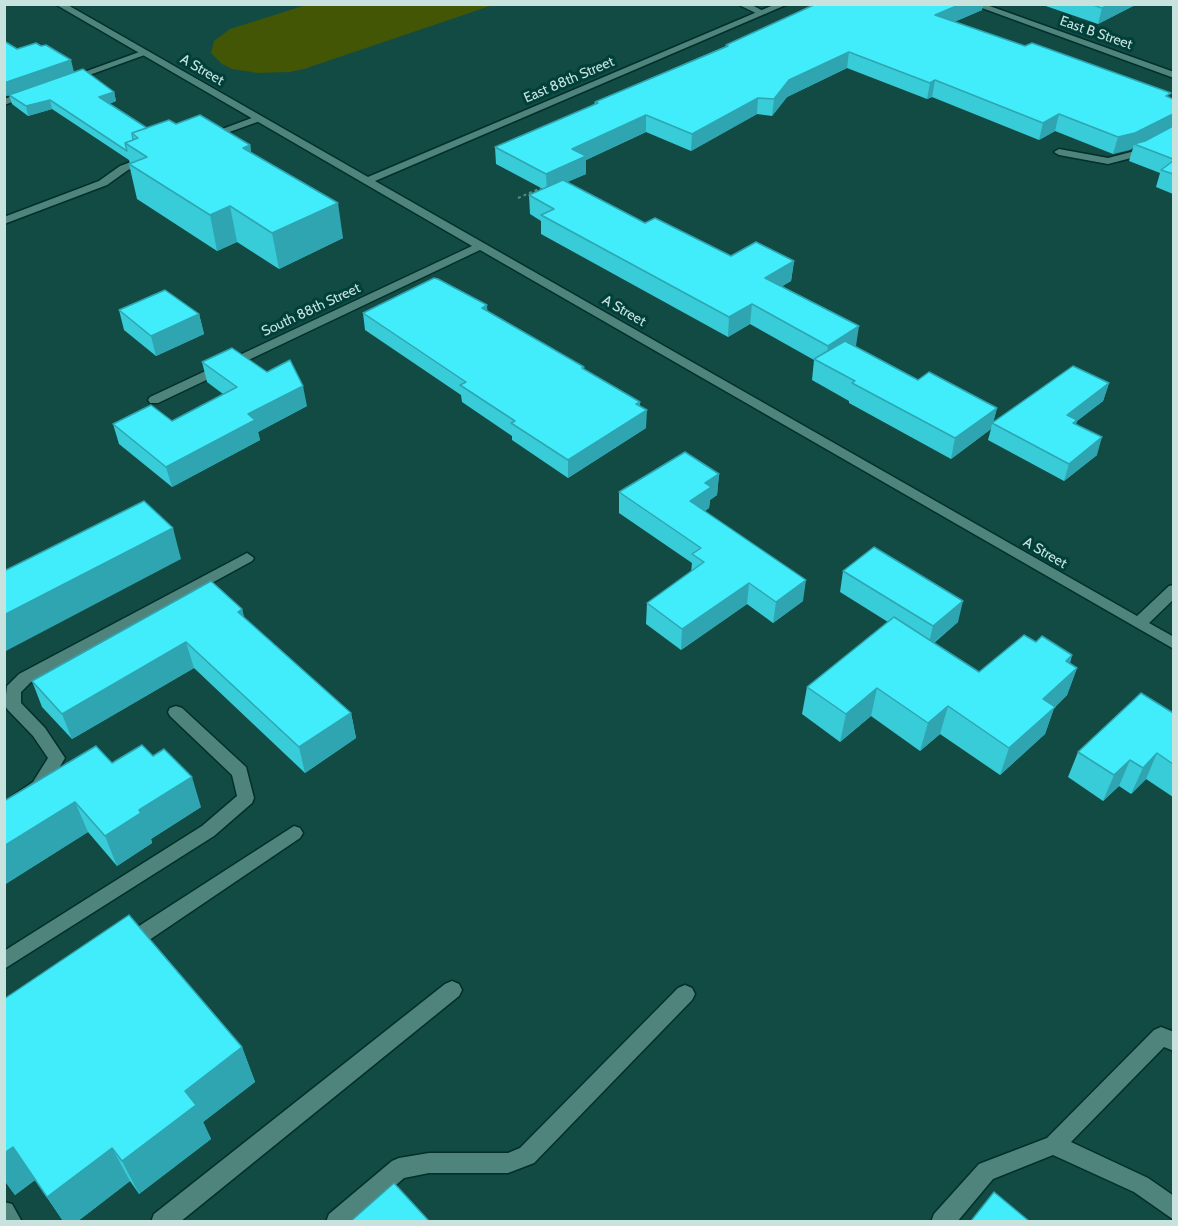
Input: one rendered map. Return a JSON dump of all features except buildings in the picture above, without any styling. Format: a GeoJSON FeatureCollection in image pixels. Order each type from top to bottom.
{"type":"FeatureCollection","features":[{"type":"Feature","properties":{"kind":"street","name":"A Street"},"geometry":{"type":"LineString","coordinates":[[59,4],[1173,644]]}},
{"type":"Feature","properties":{"kind":"street"},"geometry":{"type":"LineString","coordinates":[[741,4],[763,13]]}},
{"type":"Feature","properties":{"kind":"street","name":"East 88th Street"},"geometry":{"type":"LineString","coordinates":[[366,181],[784,4]]}},
{"type":"Feature","properties":{"kind":"street","name":"East B Street"},"geometry":{"type":"LineString","coordinates":[[975,4],[1173,75]]}},
{"type":"Feature","properties":{"kind":"street"},"geometry":{"type":"LineString","coordinates":[[58,83],[145,53]]}},
{"type":"Feature","properties":{"kind":"street"},"geometry":{"type":"LineString","coordinates":[[4,102],[37,91]]}},
{"type":"Feature","properties":{"kind":"street"},"geometry":{"type":"LineString","coordinates":[[194,141],[257,118]]}},
{"type":"Feature","properties":{"kind":"street"},"geometry":{"type":"LineString","coordinates":[[1059,152],[1108,160],[1135,154],[1173,133]]}},
{"type":"Feature","properties":{"kind":"street"},"geometry":{"type":"LineString","coordinates":[[4,221],[103,183],[124,168],[155,156]]}},
{"type":"Feature","properties":{"kind":"street","name":"South 88th Street"},"geometry":{"type":"LineString","coordinates":[[154,400],[480,246]]}},
{"type":"Feature","properties":{"kind":"street"},"geometry":{"type":"LineString","coordinates":[[4,812],[39,787],[57,758],[39,732],[13,705],[13,690],[26,678],[247,558]]}},
{"type":"Feature","properties":{"kind":"street"},"geometry":{"type":"LineString","coordinates":[[1138,624],[1173,590]]}},
{"type":"Feature","properties":{"kind":"street"},"geometry":{"type":"LineString","coordinates":[[4,961],[208,831],[246,798],[240,772],[176,712]]}},
{"type":"Feature","properties":{"kind":"street"},"geometry":{"type":"LineString","coordinates":[[114,953],[294,833]]}},
{"type":"Feature","properties":{"kind":"street"},"geometry":{"type":"LineString","coordinates":[[162,1221],[452,990]]}},
{"type":"Feature","properties":{"kind":"street"},"geometry":{"type":"LineString","coordinates":[[337,1221],[399,1168],[429,1163],[508,1163],[527,1156],[686,994]]}},
{"type":"Feature","properties":{"kind":"street"},"geometry":{"type":"LineString","coordinates":[[942,1221],[986,1171],[1054,1144],[1161,1036],[1173,1042]]}},
{"type":"Feature","properties":{"kind":"street"},"geometry":{"type":"LineString","coordinates":[[1054,1144],[1141,1185],[1173,1210]]}},
{"type":"Feature","properties":{"kind":"street"},"geometry":{"type":"LineString","coordinates":[[4,1212],[11,1221]]}},
{"type":"Feature","properties":{"kind":"path"},"geometry":{"type":"LineString","coordinates":[[518,198],[541,188]]}},
{"type":"Feature","properties":{"kind":"green space"},"geometry":{"type":"Polygon","coordinates":[[[306,5],[493,5],[290,72],[258,73],[232,69],[222,64],[211,53],[214,41],[230,29],[306,5]]]}}]}
